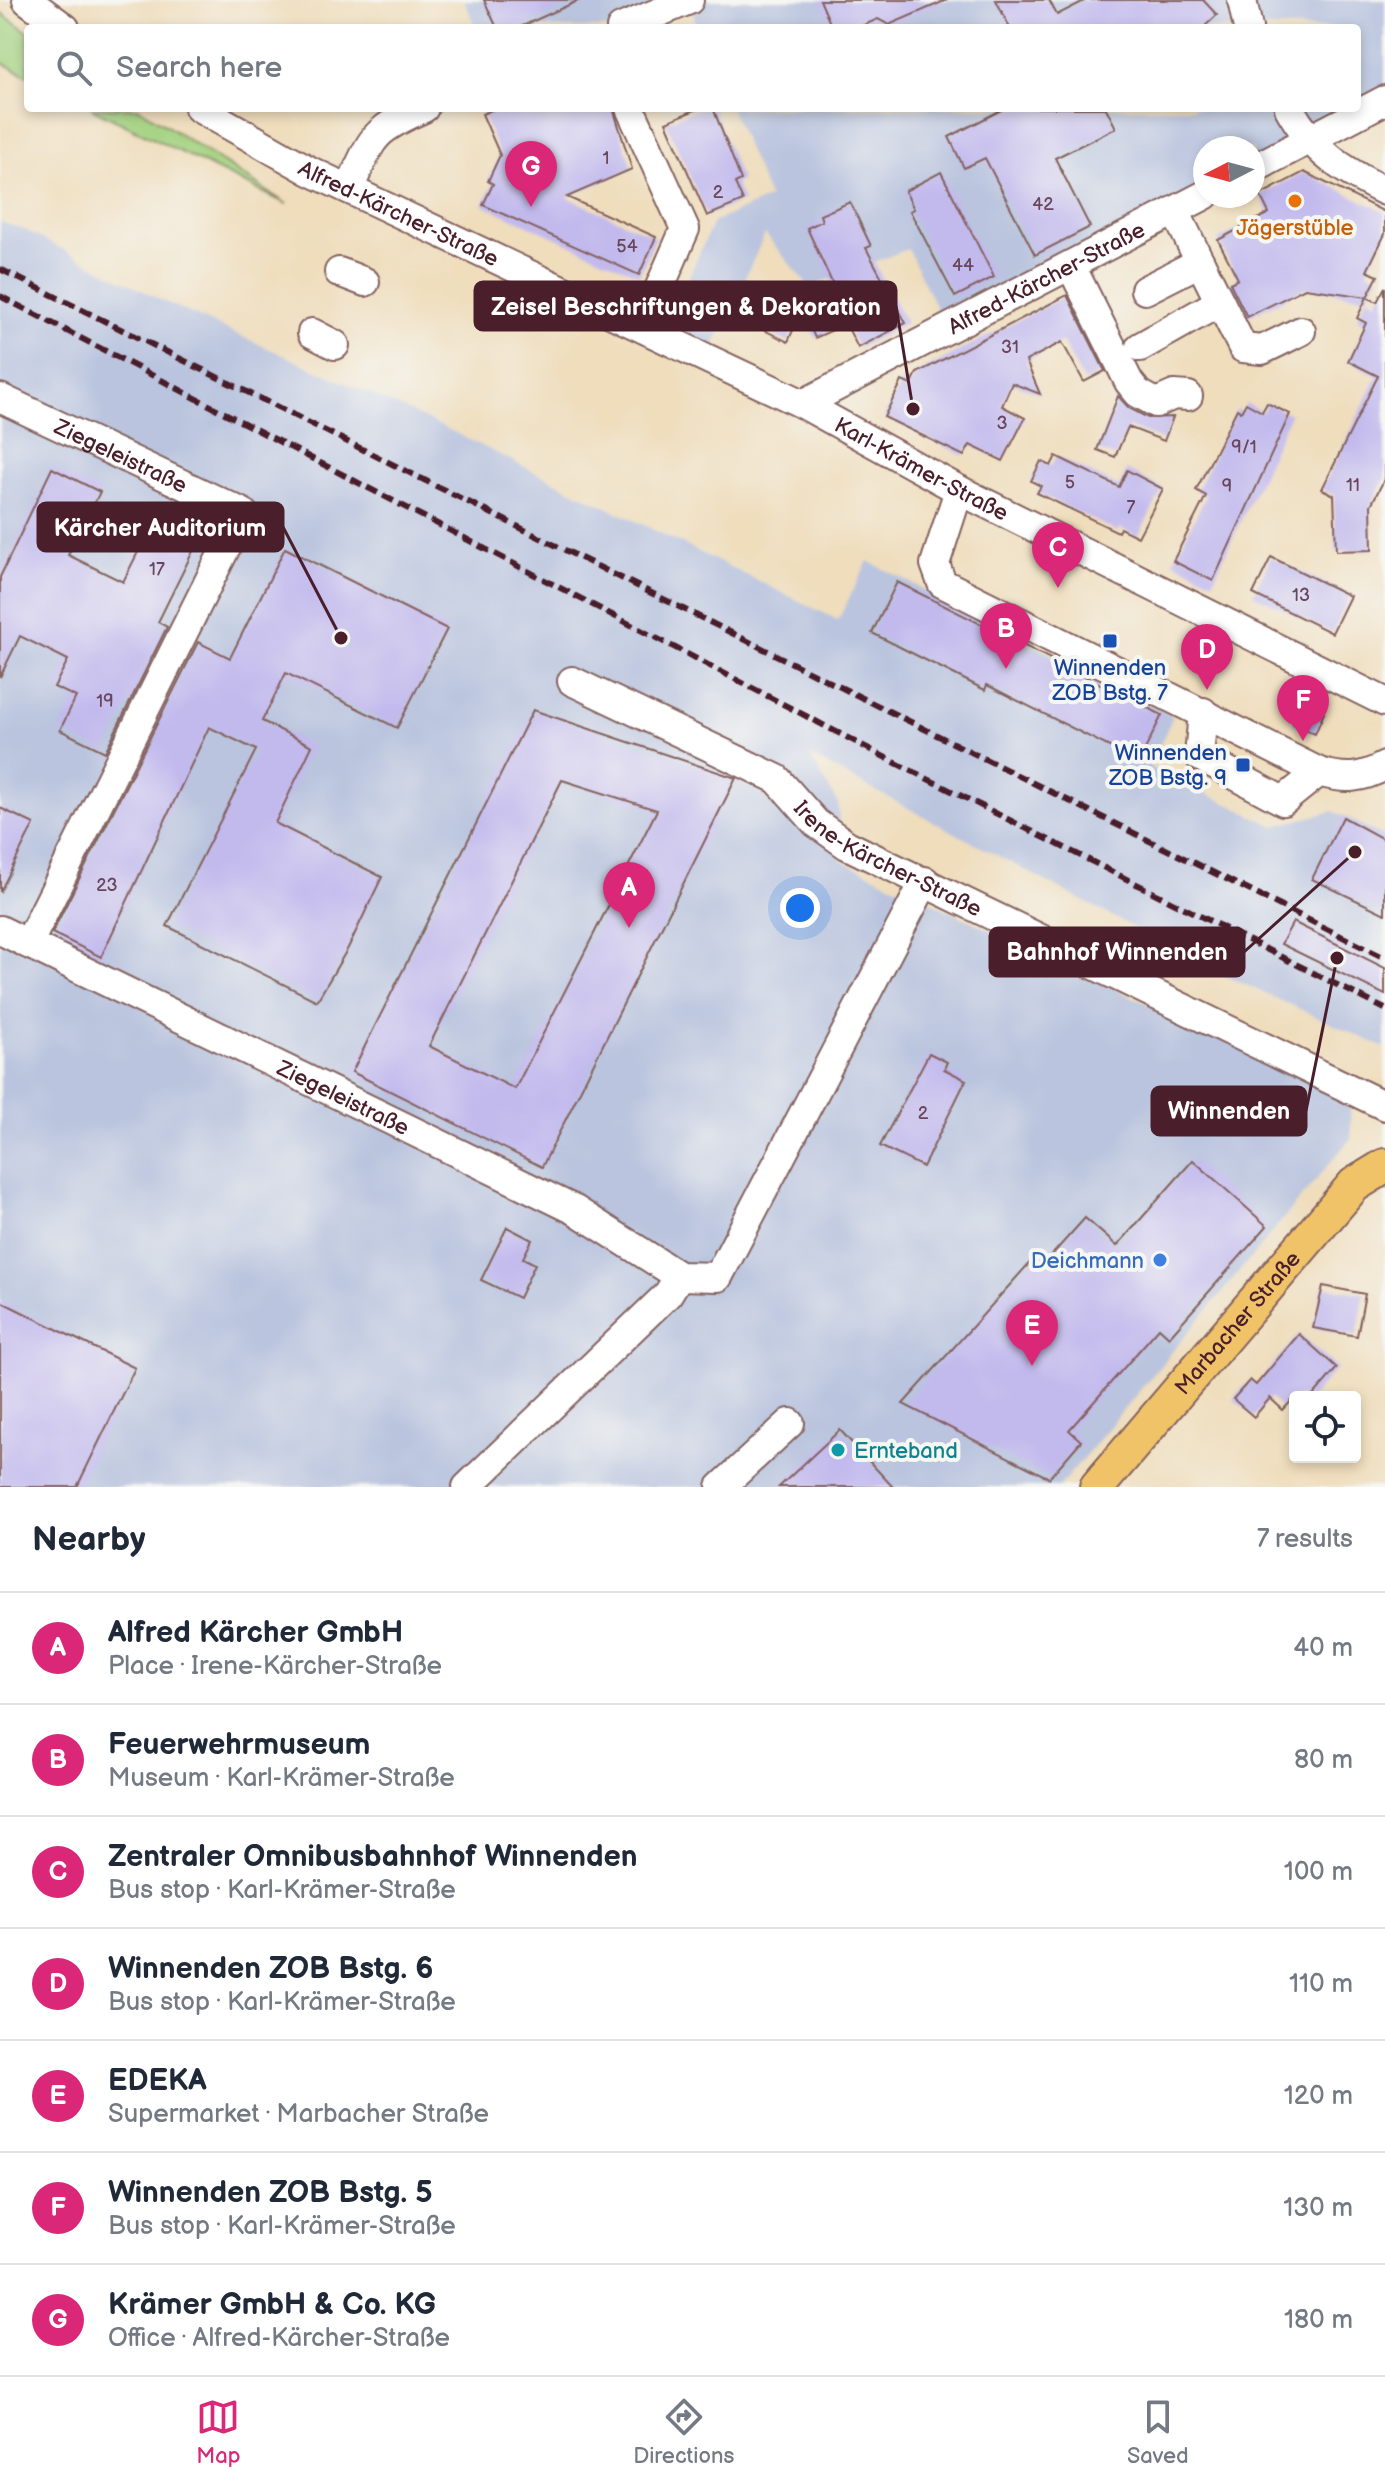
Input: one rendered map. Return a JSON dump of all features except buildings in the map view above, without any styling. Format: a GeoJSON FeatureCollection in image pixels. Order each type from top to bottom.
{"type":"FeatureCollection","features":[{"type":"Feature","properties":{"kind":"main road","name":"Marbacher Straße"},"geometry":{"type":"LineString","coordinates":[[1097,1487],[1354,1185],[1385,1166]]}},
{"type":"Feature","properties":{"kind":"street"},"geometry":{"type":"LineString","coordinates":[[27,0],[60,24]]}},
{"type":"Feature","properties":{"kind":"street"},"geometry":{"type":"LineString","coordinates":[[631,24],[689,0]]}},
{"type":"Feature","properties":{"kind":"street"},"geometry":{"type":"LineString","coordinates":[[1242,0],[1247,24]]}},
{"type":"Feature","properties":{"kind":"street"},"geometry":{"type":"LineString","coordinates":[[1265,163],[1385,100]]}},
{"type":"Feature","properties":{"kind":"street","name":"Alfred-Kärcher-Straße"},"geometry":{"type":"LineString","coordinates":[[206,112],[349,189],[803,404],[1193,201]]}},
{"type":"Feature","properties":{"kind":"street"},"geometry":{"type":"LineString","coordinates":[[349,189],[368,142],[394,121],[415,112]]}},
{"type":"Feature","properties":{"kind":"street"},"geometry":{"type":"LineString","coordinates":[[632,112],[685,229],[643,326]]}},
{"type":"Feature","properties":{"kind":"street"},"geometry":{"type":"LineString","coordinates":[[1291,112],[1307,140],[1351,175],[1385,191]]}},
{"type":"Feature","properties":{"kind":"street"},"geometry":{"type":"LineString","coordinates":[[1175,211],[1243,348],[1262,350],[1301,331]]}},
{"type":"Feature","properties":{"kind":"street"},"geometry":{"type":"LineString","coordinates":[[1145,290],[1200,262]]}},
{"type":"Feature","properties":{"kind":"street"},"geometry":{"type":"LineString","coordinates":[[1071,266],[1129,382],[1138,393],[1156,403],[1174,395],[1188,396]]}},
{"type":"Feature","properties":{"kind":"street"},"geometry":{"type":"LineString","coordinates":[[1140,347],[1220,302]]}},
{"type":"Feature","properties":{"kind":"street","name":"Ziegeleistraße"},"geometry":{"type":"LineString","coordinates":[[0,398],[243,513],[28,944]]}},
{"type":"Feature","properties":{"kind":"street","name":"Karl-Krämer-Straße"},"geometry":{"type":"LineString","coordinates":[[803,404],[959,490],[1385,702]]}},
{"type":"Feature","properties":{"kind":"street"},"geometry":{"type":"LineString","coordinates":[[959,490],[935,564],[942,583],[1319,772],[1342,779],[1365,776],[1385,766]]}},
{"type":"Feature","properties":{"kind":"street","name":"Irene-Kärcher-Straße"},"geometry":{"type":"LineString","coordinates":[[572,681],[777,779],[816,823],[847,845],[1385,1106]]}},
{"type":"Feature","properties":{"kind":"street"},"geometry":{"type":"LineString","coordinates":[[1203,712],[1199,756],[1283,801],[1319,772]]}},
{"type":"Feature","properties":{"kind":"street"},"geometry":{"type":"LineString","coordinates":[[467,1487],[668,1294],[679,1276],[718,1277],[925,881]]}},
{"type":"Feature","properties":{"kind":"street","name":"Ziegeleistraße"},"geometry":{"type":"LineString","coordinates":[[0,930],[575,1210],[679,1276]]}},
{"type":"Feature","properties":{"kind":"street"},"geometry":{"type":"LineString","coordinates":[[721,1487],[790,1423]]}},
{"type":"Feature","properties":{"kind":"shaded area"},"geometry":{"type":"Polygon","coordinates":[[[464,0],[680,0],[618,24],[474,24],[464,0]]]}},
{"type":"Feature","properties":{"kind":"shaded area"},"geometry":{"type":"Polygon","coordinates":[[[689,0],[1385,0],[1385,92],[1361,105],[1361,24],[697,24],[689,0]]]}},
{"type":"Feature","properties":{"kind":"shaded area"},"geometry":{"type":"Polygon","coordinates":[[[732,112],[1347,112],[1265,156],[1265,136],[1193,136],[1193,193],[944,325],[908,249],[809,287],[765,234],[713,348],[667,327],[713,222],[769,198],[732,112]]]}},
{"type":"Feature","properties":{"kind":"shaded area"},"geometry":{"type":"Polygon","coordinates":[[[0,222],[23,229],[165,302],[441,426],[838,620],[868,561],[1173,716],[1150,767],[1275,826],[1333,811],[1385,837],[1385,1048],[1213,970],[810,756],[838,803],[841,860],[1350,1099],[1351,1138],[1059,1487],[0,1487],[0,222]]]}},
{"type":"Feature","properties":{"kind":"green space"},"geometry":{"type":"Polygon","coordinates":[[[0,12],[24,29],[24,74],[0,62],[0,12]]]}},
{"type":"Feature","properties":{"kind":"green space"},"geometry":{"type":"Polygon","coordinates":[[[145,112],[287,204],[101,113],[145,112]]]}},
{"type":"Feature","properties":{"kind":"railway"},"geometry":{"type":"LineString","coordinates":[[0,269],[1385,958]]}},
{"type":"Feature","properties":{"kind":"railway"},"geometry":{"type":"LineString","coordinates":[[0,296],[898,764],[1385,1009]]}},
{"type":"Feature","properties":{"kind":"place","name":"Jägerstüble"},"geometry":{"type":"Point","coordinates":[1295,201]}},
{"type":"Feature","properties":{"kind":"place","name":"Krämer GmbH & Co. KG"},"geometry":{"type":"Point","coordinates":[531,207]}},
{"type":"Feature","properties":{"kind":"place","name":"Zeisel Beschriftungen & Dekoration"},"geometry":{"type":"Point","coordinates":[913,409]}},
{"type":"Feature","properties":{"kind":"place","name":"Zentraler Omnibusbahnhof Winnenden"},"geometry":{"type":"Point","coordinates":[1058,588]}},
{"type":"Feature","properties":{"kind":"place","name":"Kärcher Auditorium"},"geometry":{"type":"Point","coordinates":[341,638]}},
{"type":"Feature","properties":{"kind":"place","name":"Winnenden ZOB Bstg. 7"},"geometry":{"type":"Point","coordinates":[1110,641]}},
{"type":"Feature","properties":{"kind":"place","name":"Feuerwehrmuseum"},"geometry":{"type":"Point","coordinates":[1006,669]}},
{"type":"Feature","properties":{"kind":"place","name":"Winnenden ZOB Bstg. 6"},"geometry":{"type":"Point","coordinates":[1207,690]}},
{"type":"Feature","properties":{"kind":"place","name":"Winnenden ZOB Bstg. 5"},"geometry":{"type":"Point","coordinates":[1303,741]}},
{"type":"Feature","properties":{"kind":"place","name":"Winnenden ZOB Bstg. 9"},"geometry":{"type":"Point","coordinates":[1243,765]}},
{"type":"Feature","properties":{"kind":"place","name":"Bahnhof Winnenden"},"geometry":{"type":"Point","coordinates":[1355,852]}},
{"type":"Feature","properties":{"kind":"place","name":"Alfred Kärcher GmbH"},"geometry":{"type":"Point","coordinates":[629,928]}},
{"type":"Feature","properties":{"kind":"place","name":"Winnenden"},"geometry":{"type":"Point","coordinates":[1337,958]}},
{"type":"Feature","properties":{"kind":"place","name":"Deichmann"},"geometry":{"type":"Point","coordinates":[1160,1260]}},
{"type":"Feature","properties":{"kind":"place","name":"EDEKA"},"geometry":{"type":"Point","coordinates":[1032,1366]}},
{"type":"Feature","properties":{"kind":"place","name":"Ernteband"},"geometry":{"type":"Point","coordinates":[838,1450]}}]}
